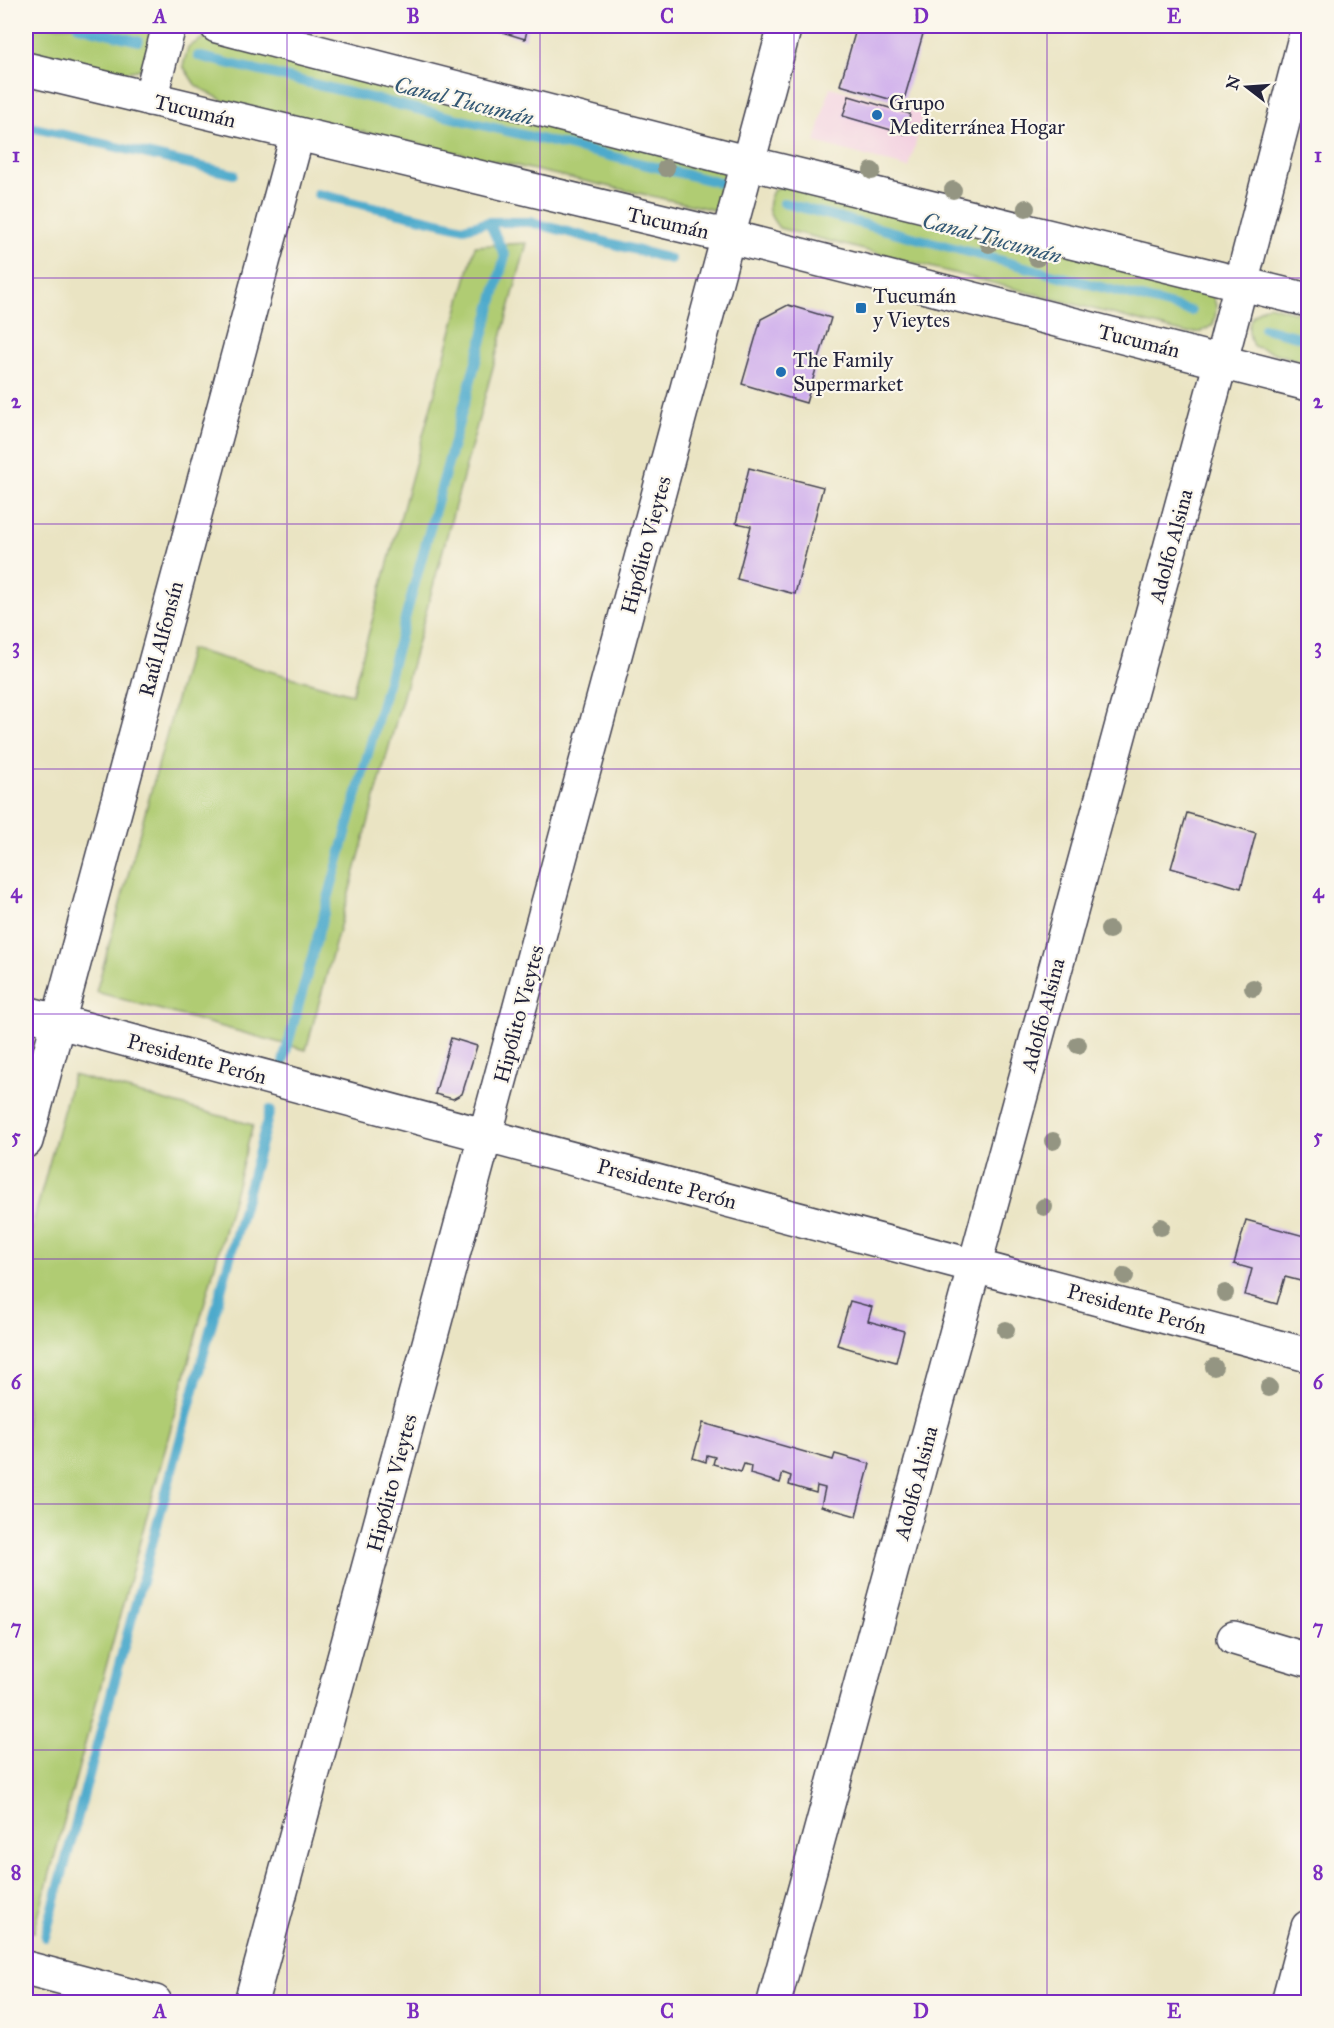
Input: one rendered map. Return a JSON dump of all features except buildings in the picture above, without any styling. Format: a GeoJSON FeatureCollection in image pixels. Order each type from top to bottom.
{"type":"FeatureCollection","features":[{"type":"Feature","properties":{"kind":"street"},"geometry":{"type":"LineString","coordinates":[[150,99],[169,26]]}},
{"type":"Feature","properties":{"kind":"street"},"geometry":{"type":"LineString","coordinates":[[217,26],[749,163],[1308,300]]}},
{"type":"Feature","properties":{"kind":"street","name":"Hipólito Vieytes"},"geometry":{"type":"LineString","coordinates":[[251,2002],[786,26]]}},
{"type":"Feature","properties":{"kind":"street","name":"Adolfo Alsina"},"geometry":{"type":"LineString","coordinates":[[774,2002],[1221,362],[1308,26]]}},
{"type":"Feature","properties":{"kind":"street","name":"Tucumán"},"geometry":{"type":"LineString","coordinates":[[26,69],[297,136],[730,237],[1308,384]]}},
{"type":"Feature","properties":{"kind":"street","name":"Raúl Alfonsín"},"geometry":{"type":"LineString","coordinates":[[26,1141],[297,136]]}},
{"type":"Feature","properties":{"kind":"street","name":"Presidente Perón"},"geometry":{"type":"LineString","coordinates":[[26,1013],[1308,1355]]}},
{"type":"Feature","properties":{"kind":"street"},"geometry":{"type":"LineString","coordinates":[[1234,1638],[1308,1660]]}},
{"type":"Feature","properties":{"kind":"street"},"geometry":{"type":"LineString","coordinates":[[1288,2002],[1308,1927]]}},
{"type":"Feature","properties":{"kind":"street"},"geometry":{"type":"LineString","coordinates":[[26,1968],[155,2002]]}},
{"type":"Feature","properties":{"kind":"shaded area"},"geometry":{"type":"Polygon","coordinates":[[[830,87],[924,112],[909,168],[815,142],[830,87]]]}},
{"type":"Feature","properties":{"kind":"green space"},"geometry":{"type":"Polygon","coordinates":[[[26,26],[154,26],[154,56],[138,70],[111,74],[26,54],[26,26]]]}},
{"type":"Feature","properties":{"kind":"green space"},"geometry":{"type":"Polygon","coordinates":[[[209,35],[729,171],[719,211],[224,101],[196,86],[183,66],[188,47],[209,35]]]}},
{"type":"Feature","properties":{"kind":"green space"},"geometry":{"type":"Polygon","coordinates":[[[790,184],[1205,287],[1216,305],[1213,325],[1201,332],[1186,333],[779,228],[770,214],[769,200],[774,189],[790,184]]]}},
{"type":"Feature","properties":{"kind":"green space"},"geometry":{"type":"Polygon","coordinates":[[[527,243],[306,1050],[96,992],[190,649],[352,694],[475,246],[527,243]]]}},
{"type":"Feature","properties":{"kind":"green space"},"geometry":{"type":"Polygon","coordinates":[[[1269,305],[1308,316],[1308,364],[1253,346],[1249,332],[1250,321],[1256,312],[1269,305]]]}},
{"type":"Feature","properties":{"kind":"green space"},"geometry":{"type":"Polygon","coordinates":[[[73,1075],[253,1125],[34,1932],[26,1930],[26,1249],[73,1075]]]}},
{"type":"Feature","properties":{"kind":"waterway","name":"Canal Tucumán"},"geometry":{"type":"LineString","coordinates":[[78,26],[138,41]]}},
{"type":"Feature","properties":{"kind":"waterway","name":"Canal Tucumán"},"geometry":{"type":"LineString","coordinates":[[198,56],[721,183]]}},
{"type":"Feature","properties":{"kind":"waterway","name":"Canal Tucumán"},"geometry":{"type":"LineString","coordinates":[[26,126],[233,174]]}},
{"type":"Feature","properties":{"kind":"waterway","name":"Canal Tucumán"},"geometry":{"type":"LineString","coordinates":[[318,194],[464,228],[489,222],[530,222],[670,259]]}},
{"type":"Feature","properties":{"kind":"waterway","name":"Canal Tucumán"},"geometry":{"type":"LineString","coordinates":[[784,203],[1191,311]]}},
{"type":"Feature","properties":{"kind":"waterway"},"geometry":{"type":"LineString","coordinates":[[283,1062],[505,256],[489,222]]}},
{"type":"Feature","properties":{"kind":"waterway","name":"Canal Tucumán"},"geometry":{"type":"LineString","coordinates":[[1264,328],[1308,339]]}},
{"type":"Feature","properties":{"kind":"waterway"},"geometry":{"type":"LineString","coordinates":[[45,1937],[270,1110]]}},
{"type":"Feature","properties":{"kind":"place","name":"Grupo Mediterránea Hogar"},"geometry":{"type":"Point","coordinates":[877,115]}},
{"type":"Feature","properties":{"kind":"place","name":"Tucumán y Vieytes"},"geometry":{"type":"Point","coordinates":[861,308]}},
{"type":"Feature","properties":{"kind":"place","name":"The Family Supermarket"},"geometry":{"type":"Point","coordinates":[781,372]}}]}
